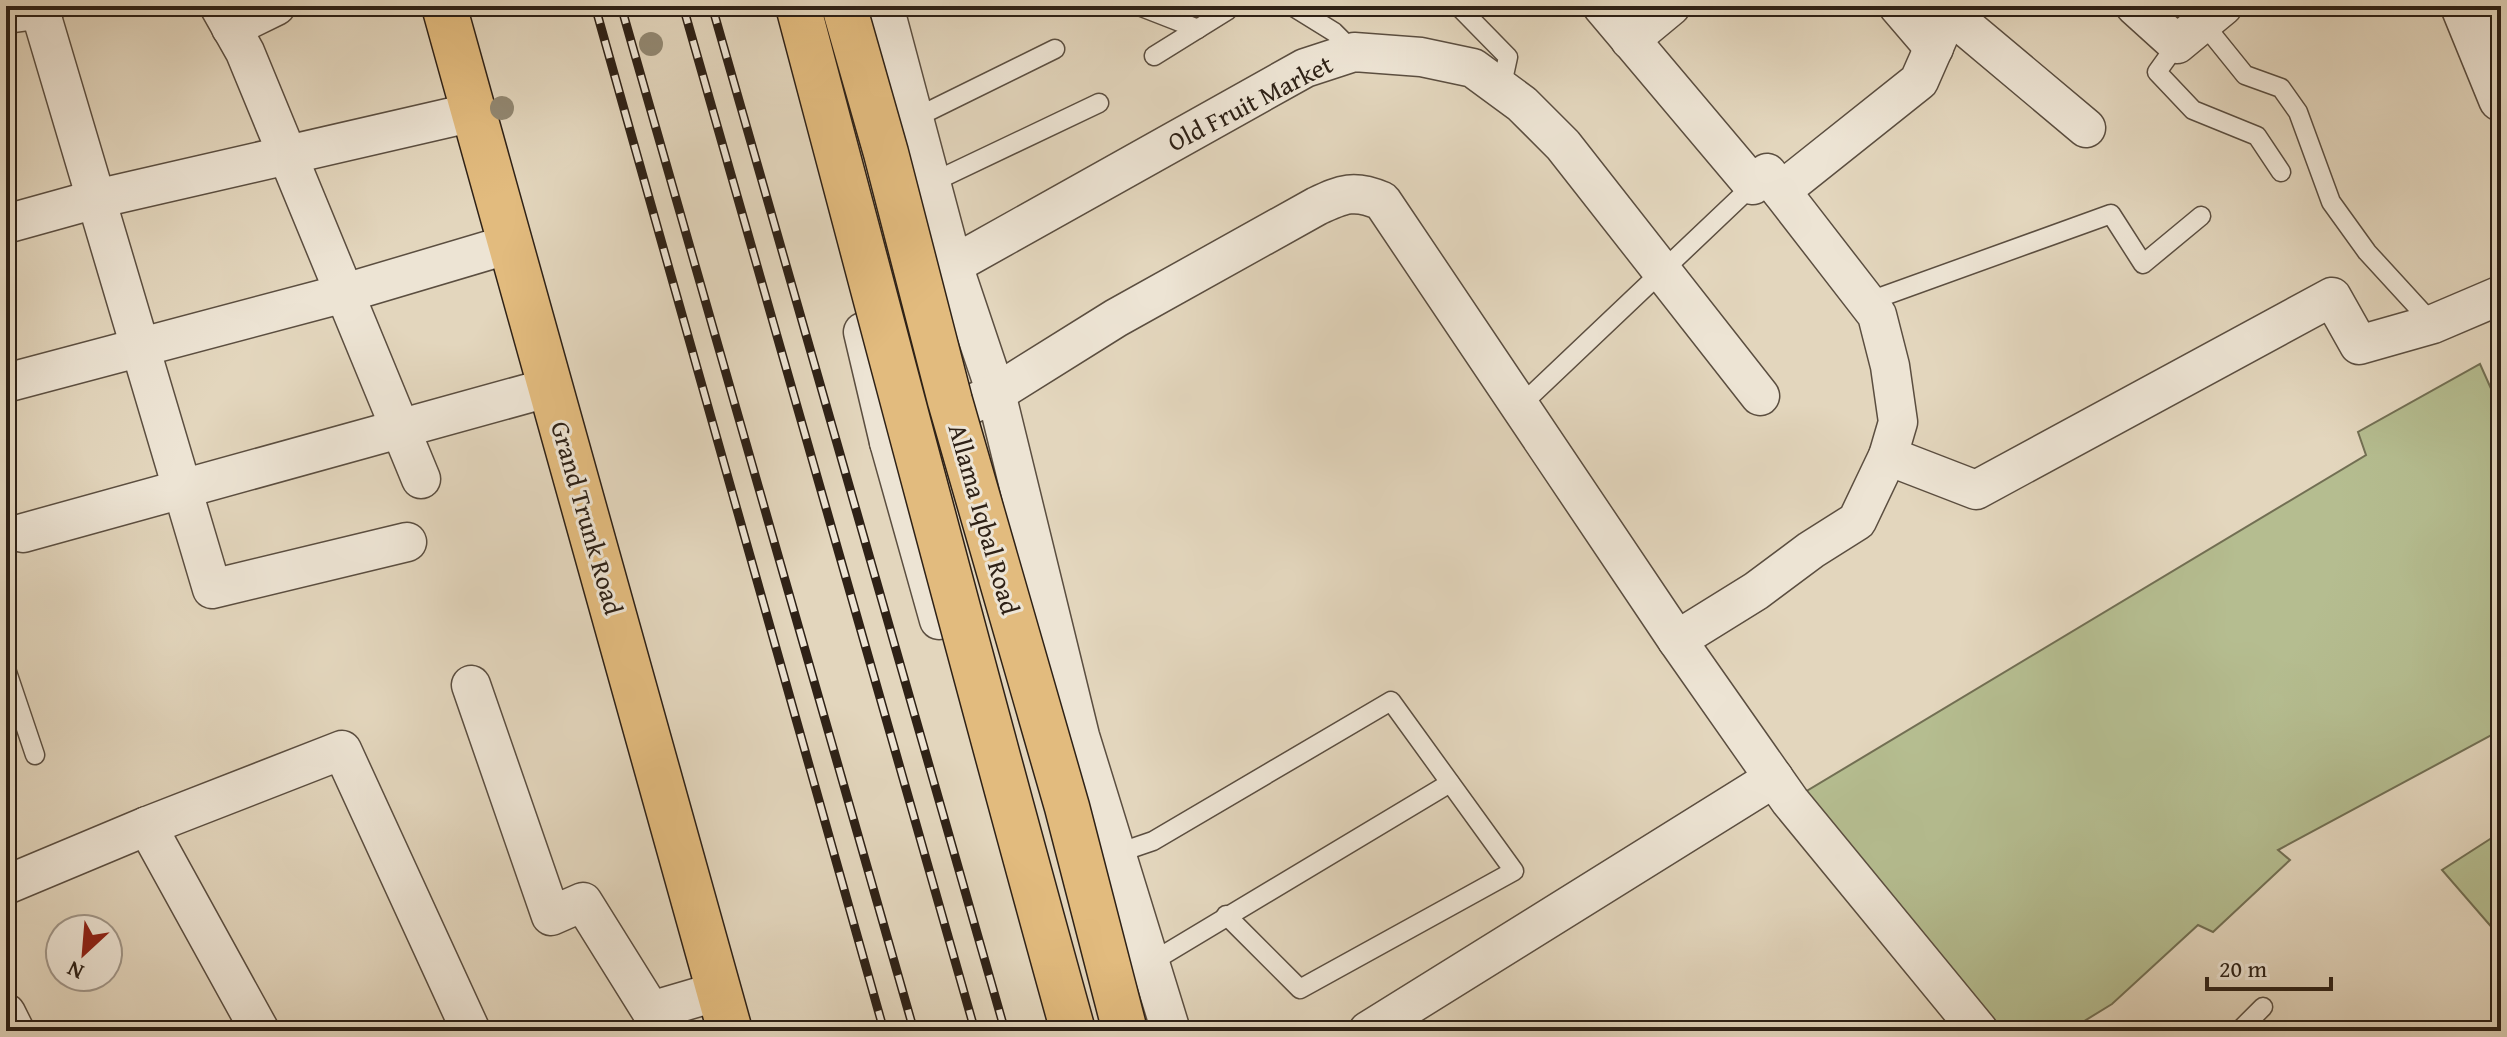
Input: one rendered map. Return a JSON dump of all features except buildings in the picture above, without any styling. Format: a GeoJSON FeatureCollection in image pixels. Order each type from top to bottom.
{"type":"FeatureCollection","features":[{"type":"Feature","properties":{"kind":"main road","name":"Grand Trunk Road"},"geometry":{"type":"LineString","coordinates":[[444,6],[724,1011]]}},
{"type":"Feature","properties":{"kind":"main road","name":"Allama Iqbal Road"},"geometry":{"type":"LineString","coordinates":[[789,6],[899,382],[978,687],[1073,1031]]}},
{"type":"Feature","properties":{"kind":"main road","name":"Allama Iqbal Road"},"geometry":{"type":"LineString","coordinates":[[844,6],[886,153],[950,401],[1067,807],[1125,1031]]}},
{"type":"Feature","properties":{"kind":"street"},"geometry":{"type":"LineString","coordinates":[[276,6],[225,17],[245,52],[421,479]]}},
{"type":"Feature","properties":{"kind":"street"},"geometry":{"type":"LineString","coordinates":[[789,6],[889,442],[1055,1031]]}},
{"type":"Feature","properties":{"kind":"street"},"geometry":{"type":"LineString","coordinates":[[884,6],[953,265],[996,393],[1080,736],[1171,1031]]}},
{"type":"Feature","properties":{"kind":"street"},"geometry":{"type":"LineString","coordinates":[[1602,6],[1877,315],[1890,366],[1898,422],[1888,456],[1857,521],[1756,591],[1677,640]]}},
{"type":"Feature","properties":{"kind":"street"},"geometry":{"type":"LineString","coordinates":[[1630,40],[1671,6]]}},
{"type":"Feature","properties":{"kind":"street"},"geometry":{"type":"LineString","coordinates":[[1898,6],[1934,48]]}},
{"type":"Feature","properties":{"kind":"street"},"geometry":{"type":"LineString","coordinates":[[2135,6],[2201,24]]}},
{"type":"Feature","properties":{"kind":"street"},"geometry":{"type":"LineString","coordinates":[[2463,6],[2501,99]]}},
{"type":"Feature","properties":{"kind":"street"},"geometry":{"type":"LineString","coordinates":[[29,8],[96,199],[212,589],[407,542]]}},
{"type":"Feature","properties":{"kind":"street"},"geometry":{"type":"LineString","coordinates":[[1767,188],[1919,81],[1951,10],[2086,128]]}},
{"type":"Feature","properties":{"kind":"street","name":"Old Fruit Market"},"geometry":{"type":"LineString","coordinates":[[857,306],[953,265],[1305,68],[1354,52],[1421,57],[1473,68],[1522,104],[1563,145],[1760,396]]}},
{"type":"Feature","properties":{"kind":"street"},"geometry":{"type":"LineString","coordinates":[[6,224],[96,199],[474,112]]}},
{"type":"Feature","properties":{"kind":"street"},"geometry":{"type":"LineString","coordinates":[[889,442],[996,393],[1116,318],[1317,206],[1343,194],[1363,193],[1382,201],[1677,640],[1774,778],[1979,1031]]}},
{"type":"Feature","properties":{"kind":"street"},"geometry":{"type":"LineString","coordinates":[[6,383],[345,293],[510,244]]}},
{"type":"Feature","properties":{"kind":"street"},"geometry":{"type":"LineString","coordinates":[[1888,456],[1976,490],[2332,297],[2359,345],[2433,324],[2501,295]]}},
{"type":"Feature","properties":{"kind":"street"},"geometry":{"type":"LineString","coordinates":[[23,533],[551,387]]}},
{"type":"Feature","properties":{"kind":"street"},"geometry":{"type":"LineString","coordinates":[[471,685],[551,916],[583,902],[651,1011],[724,1011]]}},
{"type":"Feature","properties":{"kind":"street"},"geometry":{"type":"LineString","coordinates":[[6,885],[342,750],[471,1031]]}},
{"type":"Feature","properties":{"kind":"street"},"geometry":{"type":"LineString","coordinates":[[1368,1031],[1774,778]]}},
{"type":"Feature","properties":{"kind":"street"},"geometry":{"type":"LineString","coordinates":[[147,826],[260,1031]]}},
{"type":"Feature","properties":{"kind":"street"},"geometry":{"type":"LineString","coordinates":[[6,1013],[15,1031]]}},
{"type":"Feature","properties":{"kind":"lane"},"geometry":{"type":"LineString","coordinates":[[1139,6],[1198,29]]}},
{"type":"Feature","properties":{"kind":"lane"},"geometry":{"type":"LineString","coordinates":[[1154,56],[1228,10],[1229,6]]}},
{"type":"Feature","properties":{"kind":"lane"},"geometry":{"type":"LineString","coordinates":[[1292,6],[1334,32],[1354,52]]}},
{"type":"Feature","properties":{"kind":"lane"},"geometry":{"type":"LineString","coordinates":[[1458,6],[1508,57],[1501,89]]}},
{"type":"Feature","properties":{"kind":"lane"},"geometry":{"type":"LineString","coordinates":[[2281,172],[2257,136],[2193,110],[2157,72],[2201,24],[2245,75],[2281,88],[2298,112],[2331,202],[2367,252],[2433,324]]}},
{"type":"Feature","properties":{"kind":"lane"},"geometry":{"type":"LineString","coordinates":[[913,119],[1055,49]]}},
{"type":"Feature","properties":{"kind":"lane"},"geometry":{"type":"LineString","coordinates":[[931,183],[1099,103]]}},
{"type":"Feature","properties":{"kind":"lane"},"geometry":{"type":"LineString","coordinates":[[1520,406],[1663,272],[1767,188]]}},
{"type":"Feature","properties":{"kind":"lane"},"geometry":{"type":"LineString","coordinates":[[1867,302],[2111,214],[2143,264],[2201,216]]}},
{"type":"Feature","properties":{"kind":"lane"},"geometry":{"type":"LineString","coordinates":[[6,669],[35,755]]}},
{"type":"Feature","properties":{"kind":"lane"},"geometry":{"type":"LineString","coordinates":[[1115,854],[1153,841],[1391,701],[1514,871],[1300,989],[1226,915]]}},
{"type":"Feature","properties":{"kind":"lane"},"geometry":{"type":"LineString","coordinates":[[1150,963],[1450,783]]}},
{"type":"Feature","properties":{"kind":"lane"},"geometry":{"type":"LineString","coordinates":[[2239,1031],[2263,1007]]}},
{"type":"Feature","properties":{"kind":"green space"},"geometry":{"type":"Polygon","coordinates":[[[2480,364],[2501,411],[2501,730],[2278,850],[2290,860],[2213,932],[2198,925],[2112,1004],[2068,1031],[1979,1031],[1790,801],[2366,455],[2358,432],[2480,364]]]}},
{"type":"Feature","properties":{"kind":"green space"},"geometry":{"type":"Polygon","coordinates":[[[2501,832],[2501,938],[2442,870],[2501,832]]]}},
{"type":"Feature","properties":{"kind":"railway"},"geometry":{"type":"LineString","coordinates":[[595,6],[884,1031]]}},
{"type":"Feature","properties":{"kind":"railway"},"geometry":{"type":"LineString","coordinates":[[621,6],[914,1031]]}},
{"type":"Feature","properties":{"kind":"railway"},"geometry":{"type":"LineString","coordinates":[[683,6],[975,1031]]}},
{"type":"Feature","properties":{"kind":"railway"},"geometry":{"type":"LineString","coordinates":[[712,6],[1005,1031]]}}]}
